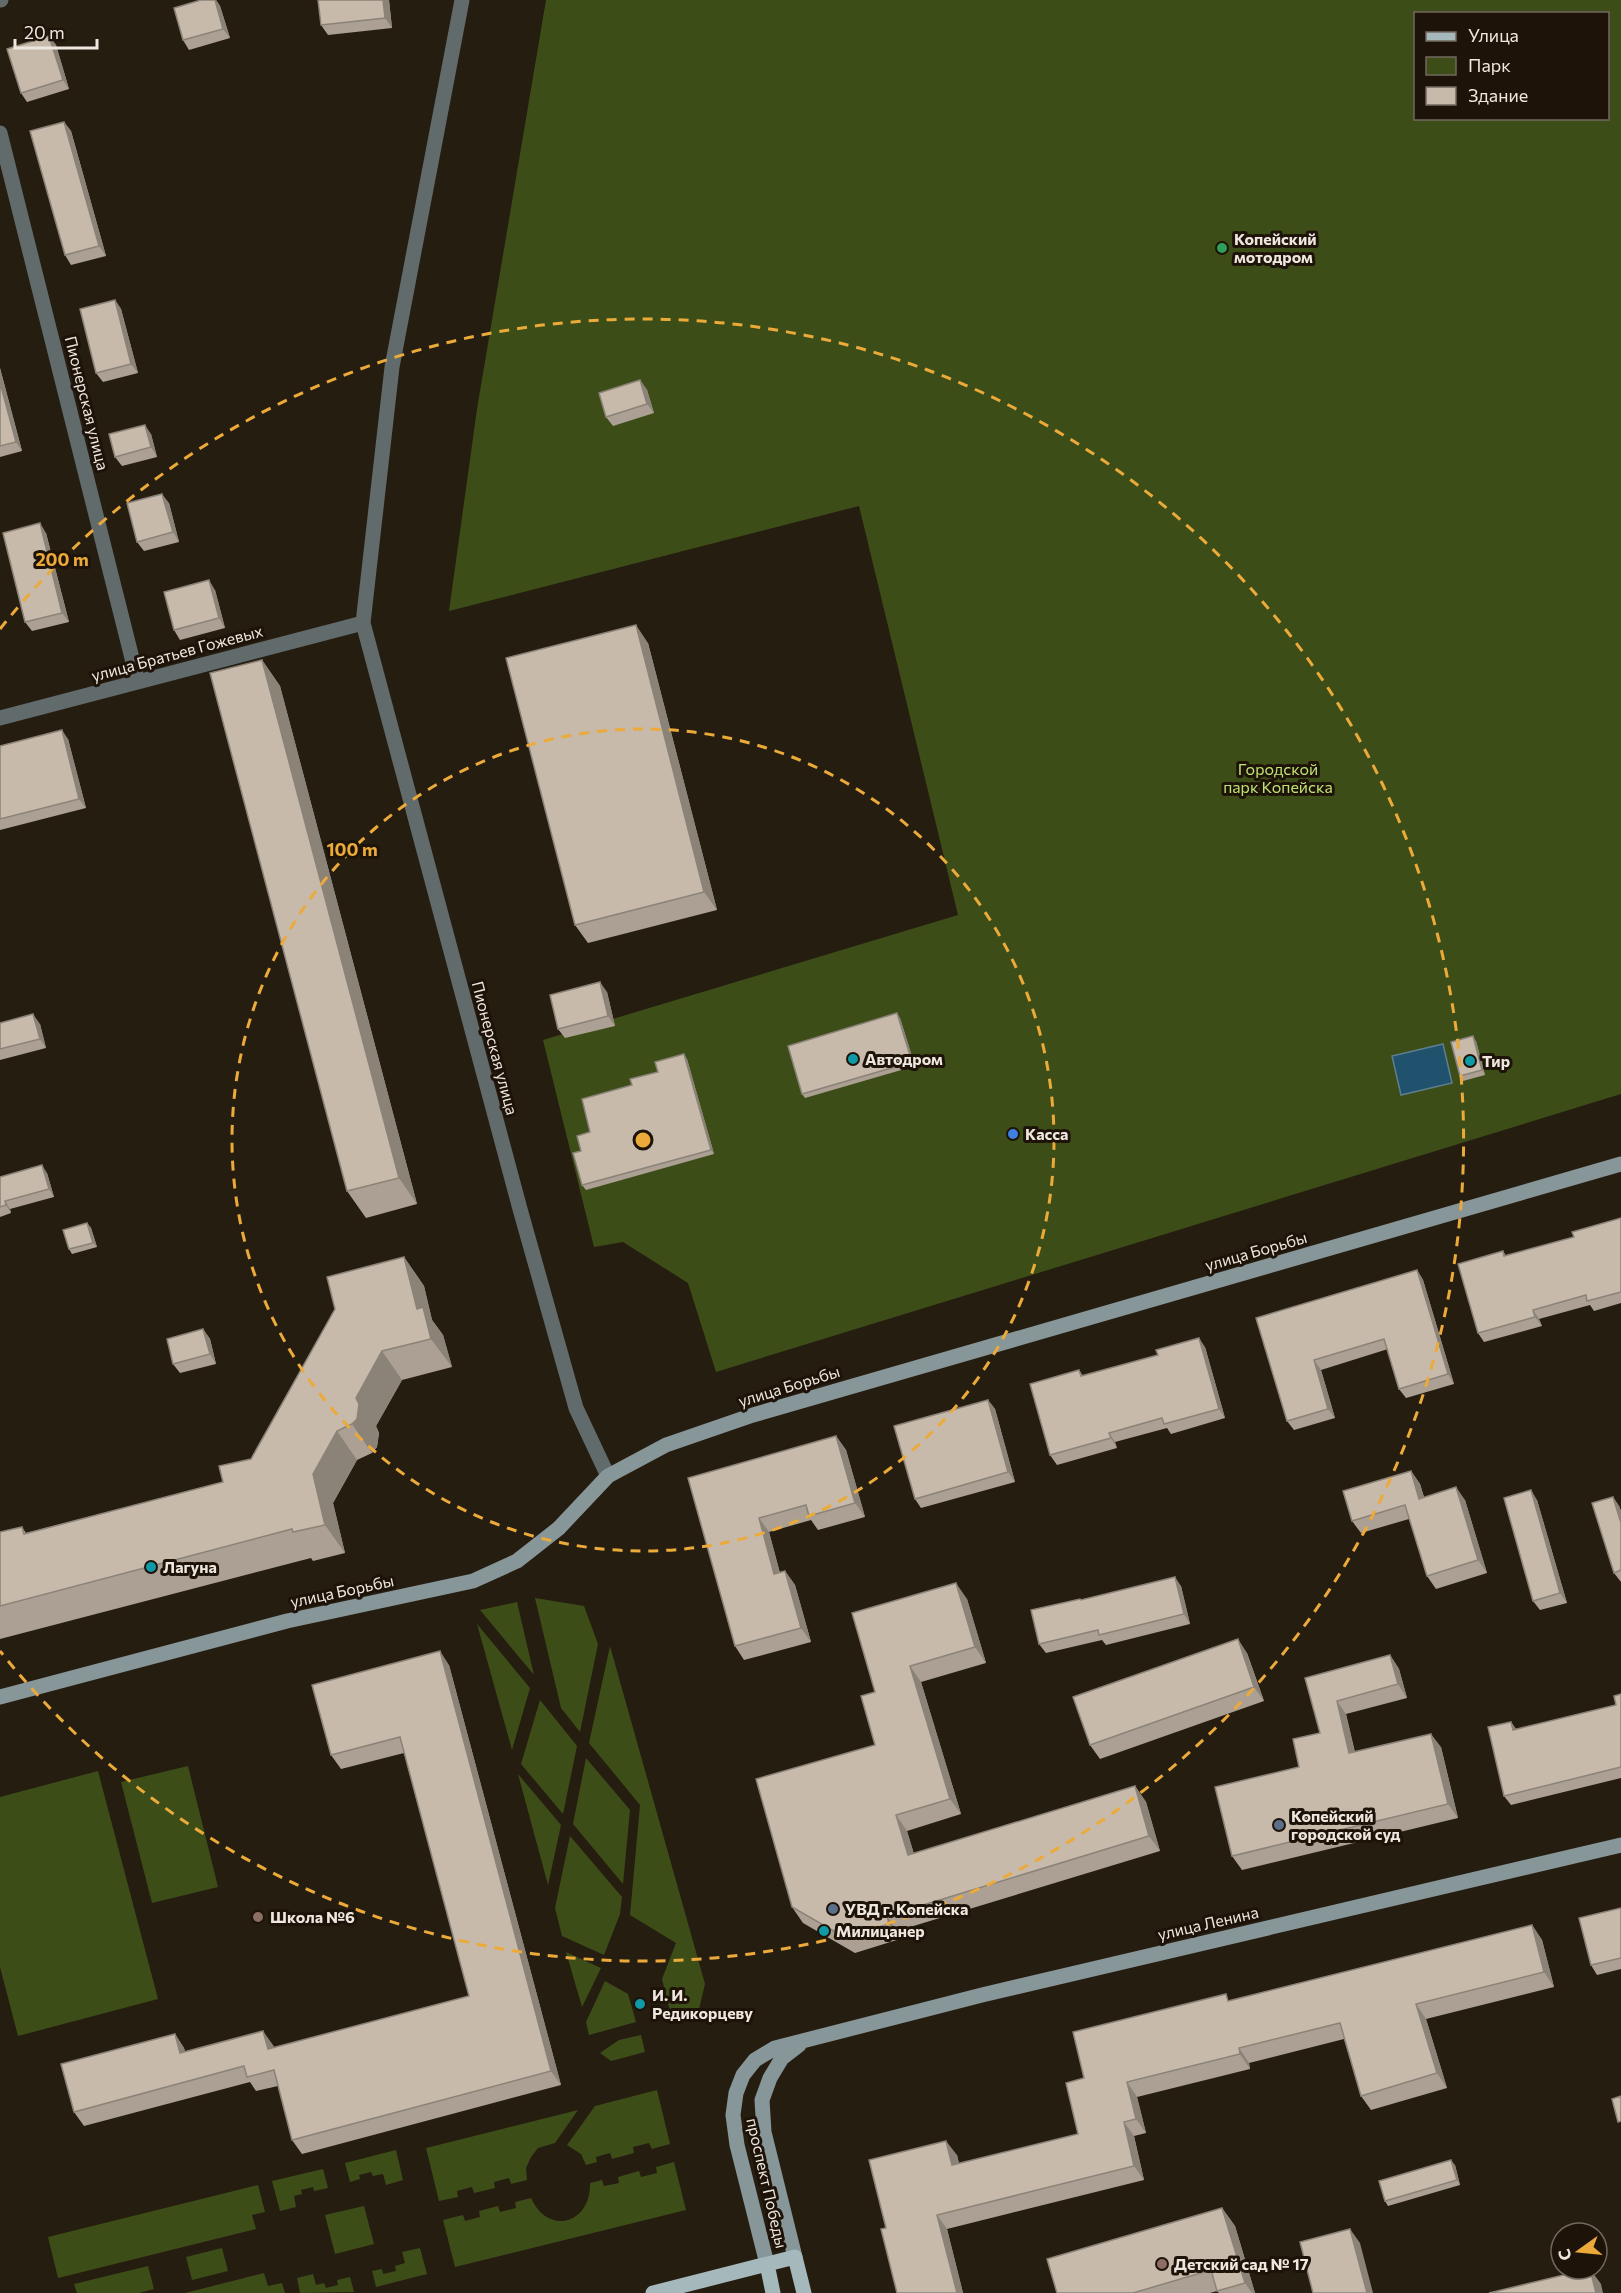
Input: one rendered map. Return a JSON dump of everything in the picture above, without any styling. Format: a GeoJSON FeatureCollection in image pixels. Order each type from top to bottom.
{"type":"FeatureCollection","features":[{"type":"Feature","properties":{"kind":"main road","name":"проспект Победы"},"geometry":{"type":"LineString","coordinates":[[773,2293],[766,2264],[795,2257],[804,2293]]}},
{"type":"Feature","properties":{"kind":"main road"},"geometry":{"type":"LineString","coordinates":[[653,2293],[766,2264]]}},
{"type":"Feature","properties":{"kind":"street"},"geometry":{"type":"LineString","coordinates":[[363,623],[392,367],[462,0]]}},
{"type":"Feature","properties":{"kind":"street","name":"Пионерская улица"},"geometry":{"type":"LineString","coordinates":[[0,133],[138,682]]}},
{"type":"Feature","properties":{"kind":"street","name":"улица Братьев Гожевых"},"geometry":{"type":"LineString","coordinates":[[0,718],[363,623]]}},
{"type":"Feature","properties":{"kind":"street","name":"Пионерская улица"},"geometry":{"type":"LineString","coordinates":[[363,623],[520,1209],[573,1397],[608,1476]]}},
{"type":"Feature","properties":{"kind":"street","name":"улица Борьбы"},"geometry":{"type":"LineString","coordinates":[[0,1697],[287,1621],[473,1581],[517,1561],[560,1528],[608,1476],[666,1445],[753,1415],[1621,1164]]}},
{"type":"Feature","properties":{"kind":"street","name":"улица Ленина"},"geometry":{"type":"LineString","coordinates":[[804,2041],[982,1995],[1621,1845]]}},
{"type":"Feature","properties":{"kind":"street"},"geometry":{"type":"LineString","coordinates":[[795,2257],[764,2132],[762,2100],[770,2078],[782,2058],[804,2041]]}},
{"type":"Feature","properties":{"kind":"street","name":"проспект Победы"},"geometry":{"type":"LineString","coordinates":[[766,2264],[737,2145],[733,2115],[736,2093],[743,2075],[755,2060],[775,2048],[804,2041]]}},
{"type":"Feature","properties":{"kind":"green space","name":"Городской парк Копейска"},"geometry":{"type":"Polygon","coordinates":[[[546,0],[1621,0],[1621,1094],[716,1372],[688,1283],[623,1242],[594,1247],[543,1040],[958,915],[859,506],[449,611],[477,409],[546,0]]]}},
{"type":"Feature","properties":{"kind":"green space"},"geometry":{"type":"Polygon","coordinates":[[[535,1598],[584,1606],[598,1644],[580,1732],[561,1708],[535,1598]]]}},
{"type":"Feature","properties":{"kind":"green space"},"geometry":{"type":"Polygon","coordinates":[[[517,1602],[534,1675],[480,1610],[517,1602]]]}},
{"type":"Feature","properties":{"kind":"green space"},"geometry":{"type":"Polygon","coordinates":[[[477,1624],[530,1688],[512,1750],[477,1624]]]}},
{"type":"Feature","properties":{"kind":"green space"},"geometry":{"type":"Polygon","coordinates":[[[610,1646],[705,1984],[699,2009],[671,2015],[662,1979],[676,1943],[630,1915],[640,1805],[589,1743],[610,1646]]]}},
{"type":"Feature","properties":{"kind":"green space"},"geometry":{"type":"Polygon","coordinates":[[[540,1700],[577,1746],[563,1814],[521,1764],[540,1700]]]}},
{"type":"Feature","properties":{"kind":"green space"},"geometry":{"type":"Polygon","coordinates":[[[586,1758],[630,1810],[623,1884],[573,1824],[586,1758]]]}},
{"type":"Feature","properties":{"kind":"green space"},"geometry":{"type":"Polygon","coordinates":[[[188,1766],[218,1887],[152,1903],[121,1782],[188,1766]]]}},
{"type":"Feature","properties":{"kind":"green space"},"geometry":{"type":"Polygon","coordinates":[[[98,1771],[158,1999],[18,2036],[0,1967],[0,1797],[98,1771]]]}},
{"type":"Feature","properties":{"kind":"green space"},"geometry":{"type":"Polygon","coordinates":[[[518,1774],[561,1825],[548,1885],[518,1774]]]}},
{"type":"Feature","properties":{"kind":"green space"},"geometry":{"type":"Polygon","coordinates":[[[570,1836],[622,1897],[620,1914],[604,1955],[562,1936],[555,1908],[570,1836]]]}},
{"type":"Feature","properties":{"kind":"green space"},"geometry":{"type":"Polygon","coordinates":[[[566,1952],[601,1968],[582,2007],[566,1952]]]}},
{"type":"Feature","properties":{"kind":"green space"},"geometry":{"type":"Polygon","coordinates":[[[605,1981],[628,1994],[636,2022],[589,2035],[586,2022],[605,1981]]]}},
{"type":"Feature","properties":{"kind":"green space"},"geometry":{"type":"Polygon","coordinates":[[[641,2035],[645,2052],[611,2061],[600,2053],[619,2040],[641,2035]]]}},
{"type":"Feature","properties":{"kind":"green space"},"geometry":{"type":"Polygon","coordinates":[[[657,2090],[670,2144],[652,2149],[649,2143],[633,2147],[634,2153],[612,2159],[610,2153],[596,2157],[597,2162],[586,2165],[581,2154],[567,2145],[595,2106],[657,2090]]]}},
{"type":"Feature","properties":{"kind":"green space"},"geometry":{"type":"Polygon","coordinates":[[[578,2110],[555,2143],[538,2148],[531,2157],[526,2168],[527,2180],[511,2184],[509,2178],[494,2182],[495,2188],[474,2193],[472,2187],[457,2191],[458,2197],[439,2201],[426,2148],[578,2110]]]}},
{"type":"Feature","properties":{"kind":"green space"},"geometry":{"type":"Polygon","coordinates":[[[396,2150],[403,2180],[386,2185],[383,2174],[373,2176],[371,2172],[359,2175],[360,2179],[350,2182],[345,2163],[396,2150]]]}},
{"type":"Feature","properties":{"kind":"green space"},"geometry":{"type":"Polygon","coordinates":[[[674,2162],[686,2210],[455,2267],[443,2220],[463,2215],[465,2221],[480,2217],[479,2211],[498,2206],[500,2212],[516,2208],[515,2202],[531,2198],[538,2210],[548,2217],[557,2221],[567,2220],[576,2216],[584,2208],[590,2183],[602,2180],[604,2186],[619,2183],[618,2177],[639,2171],[641,2177],[657,2173],[656,2167],[674,2162]]]}},
{"type":"Feature","properties":{"kind":"green space"},"geometry":{"type":"Polygon","coordinates":[[[323,2169],[328,2188],[314,2191],[313,2187],[301,2190],[302,2194],[294,2196],[296,2207],[280,2211],[272,2181],[323,2169]]]}},
{"type":"Feature","properties":{"kind":"green space"},"geometry":{"type":"Polygon","coordinates":[[[258,2185],[265,2212],[252,2215],[256,2229],[58,2278],[48,2237],[258,2185]]]}},
{"type":"Feature","properties":{"kind":"green space"},"geometry":{"type":"Polygon","coordinates":[[[364,2206],[374,2244],[335,2254],[325,2215],[364,2206]]]}},
{"type":"Feature","properties":{"kind":"green space"},"geometry":{"type":"Polygon","coordinates":[[[222,2248],[228,2271],[192,2280],[186,2257],[222,2248]]]}},
{"type":"Feature","properties":{"kind":"green space"},"geometry":{"type":"Polygon","coordinates":[[[420,2248],[427,2274],[376,2287],[372,2271],[382,2269],[383,2274],[396,2271],[395,2266],[405,2263],[402,2252],[420,2248]]]}},
{"type":"Feature","properties":{"kind":"green space"},"geometry":{"type":"Polygon","coordinates":[[[148,2266],[154,2289],[139,2293],[77,2293],[74,2284],[148,2266]]]}},
{"type":"Feature","properties":{"kind":"green space"},"geometry":{"type":"Polygon","coordinates":[[[264,2273],[268,2286],[282,2283],[285,2293],[185,2293],[264,2273]]]}},
{"type":"Feature","properties":{"kind":"green space"},"geometry":{"type":"Polygon","coordinates":[[[313,2274],[316,2285],[324,2283],[326,2288],[338,2285],[337,2280],[350,2277],[354,2292],[300,2293],[297,2278],[313,2274]]]}},
{"type":"Feature","properties":{"kind":"water"},"geometry":{"type":"Polygon","coordinates":[[[1443,1044],[1452,1083],[1401,1095],[1392,1056],[1443,1044]]]}},
{"type":"Feature","properties":{"kind":"building"},"geometry":{"type":"Polygon","coordinates":[[[201,0],[215,0],[223,29],[183,40],[174,8],[201,0]]]}},
{"type":"Feature","properties":{"kind":"building"},"geometry":{"type":"Polygon","coordinates":[[[318,0],[383,0],[385,18],[321,25],[318,0]]]}},
{"type":"Feature","properties":{"kind":"building"},"geometry":{"type":"Polygon","coordinates":[[[49,36],[63,80],[21,93],[7,49],[49,36]]]}},
{"type":"Feature","properties":{"kind":"building"},"geometry":{"type":"Polygon","coordinates":[[[64,122],[99,246],[65,255],[30,131],[64,122]]]}},
{"type":"Feature","properties":{"kind":"building"},"geometry":{"type":"Polygon","coordinates":[[[115,300],[131,364],[96,373],[80,309],[115,300]]]}},
{"type":"Feature","properties":{"kind":"building"},"geometry":{"type":"Polygon","coordinates":[[[640,380],[647,404],[606,417],[599,393],[640,380]]]}},
{"type":"Feature","properties":{"kind":"building"},"geometry":{"type":"Polygon","coordinates":[[[0,383],[16,442],[0,446],[0,383]]]}},
{"type":"Feature","properties":{"kind":"building"},"geometry":{"type":"Polygon","coordinates":[[[145,425],[151,447],[115,457],[109,434],[145,425]]]}},
{"type":"Feature","properties":{"kind":"building"},"geometry":{"type":"Polygon","coordinates":[[[162,494],[173,532],[137,542],[127,503],[162,494]]]}},
{"type":"Feature","properties":{"kind":"building"},"geometry":{"type":"Polygon","coordinates":[[[40,523],[62,613],[25,622],[3,533],[40,523]]]}},
{"type":"Feature","properties":{"kind":"building"},"geometry":{"type":"Polygon","coordinates":[[[209,580],[219,618],[174,630],[164,592],[209,580]]]}},
{"type":"Feature","properties":{"kind":"building"},"geometry":{"type":"Polygon","coordinates":[[[636,625],[704,892],[575,925],[506,658],[636,625]]]}},
{"type":"Feature","properties":{"kind":"building"},"geometry":{"type":"Polygon","coordinates":[[[262,660],[399,1178],[347,1191],[210,673],[262,660]]]}},
{"type":"Feature","properties":{"kind":"building"},"geometry":{"type":"Polygon","coordinates":[[[62,730],[79,799],[0,819],[0,746],[62,730]]]}},
{"type":"Feature","properties":{"kind":"building"},"geometry":{"type":"Polygon","coordinates":[[[600,982],[608,1016],[558,1029],[550,995],[600,982]]]}},
{"type":"Feature","properties":{"kind":"building","name":"Автодром"},"geometry":{"type":"Polygon","coordinates":[[[897,1013],[912,1062],[802,1094],[788,1046],[897,1013]]]}},
{"type":"Feature","properties":{"kind":"building"},"geometry":{"type":"Polygon","coordinates":[[[33,1014],[40,1039],[0,1049],[0,1023],[33,1014]]]}},
{"type":"Feature","properties":{"kind":"building","name":"Тир"},"geometry":{"type":"Polygon","coordinates":[[[1473,1036],[1482,1070],[1460,1076],[1451,1042],[1473,1036]]]}},
{"type":"Feature","properties":{"kind":"building"},"geometry":{"type":"Polygon","coordinates":[[[684,1054],[711,1150],[582,1185],[573,1153],[581,1151],[577,1136],[590,1132],[582,1099],[632,1085],[630,1079],[658,1072],[655,1062],[684,1054]]]}},
{"type":"Feature","properties":{"kind":"building"},"geometry":{"type":"Polygon","coordinates":[[[42,1165],[49,1189],[5,1201],[6,1205],[0,1207],[0,1177],[42,1165]]]}},
{"type":"Feature","properties":{"kind":"building"},"geometry":{"type":"Polygon","coordinates":[[[1621,1218],[1621,1292],[1587,1301],[1586,1295],[1533,1310],[1535,1317],[1478,1333],[1458,1264],[1503,1251],[1504,1256],[1574,1237],[1572,1232],[1621,1218]]]}},
{"type":"Feature","properties":{"kind":"building"},"geometry":{"type":"Polygon","coordinates":[[[87,1223],[93,1243],[69,1249],[63,1230],[87,1223]]]}},
{"type":"Feature","properties":{"kind":"building"},"geometry":{"type":"Polygon","coordinates":[[[404,1257],[417,1309],[423,1307],[431,1339],[382,1351],[356,1398],[359,1404],[357,1419],[337,1431],[313,1474],[325,1525],[293,1532],[292,1529],[0,1606],[0,1532],[22,1527],[24,1534],[223,1482],[219,1466],[251,1459],[335,1309],[327,1277],[404,1257]]]}},
{"type":"Feature","properties":{"kind":"building"},"geometry":{"type":"Polygon","coordinates":[[[1417,1270],[1448,1374],[1399,1389],[1384,1339],[1314,1360],[1328,1409],[1287,1421],[1256,1318],[1417,1270]]]}},
{"type":"Feature","properties":{"kind":"building"},"geometry":{"type":"Polygon","coordinates":[[[203,1329],[210,1354],[173,1364],[167,1339],[203,1329]]]}},
{"type":"Feature","properties":{"kind":"building"},"geometry":{"type":"Polygon","coordinates":[[[1199,1338],[1219,1409],[1164,1424],[1162,1418],[1109,1433],[1111,1438],[1050,1455],[1030,1384],[1079,1370],[1081,1376],[1158,1355],[1156,1350],[1199,1338]]]}},
{"type":"Feature","properties":{"kind":"building"},"geometry":{"type":"Polygon","coordinates":[[[988,1400],[1008,1472],[915,1499],[894,1426],[988,1400]]]}},
{"type":"Feature","properties":{"kind":"building"},"geometry":{"type":"Polygon","coordinates":[[[836,1436],[855,1503],[809,1516],[806,1505],[759,1518],[774,1574],[785,1571],[801,1628],[735,1646],[688,1478],[836,1436]]]}},
{"type":"Feature","properties":{"kind":"building"},"geometry":{"type":"Polygon","coordinates":[[[1411,1471],[1419,1499],[1456,1487],[1478,1560],[1427,1576],[1405,1505],[1352,1521],[1343,1491],[1411,1471]]]}},
{"type":"Feature","properties":{"kind":"building"},"geometry":{"type":"Polygon","coordinates":[[[1531,1490],[1560,1593],[1533,1601],[1504,1498],[1531,1490]]]}},
{"type":"Feature","properties":{"kind":"building"},"geometry":{"type":"Polygon","coordinates":[[[1613,1497],[1621,1523],[1621,1570],[1614,1573],[1592,1503],[1613,1497]]]}},
{"type":"Feature","properties":{"kind":"building"},"geometry":{"type":"Polygon","coordinates":[[[1175,1577],[1184,1614],[1099,1635],[1098,1630],[1039,1644],[1031,1610],[1175,1577]]]}},
{"type":"Feature","properties":{"kind":"building"},"geometry":{"type":"Polygon","coordinates":[[[956,1583],[975,1647],[910,1666],[950,1799],[896,1815],[908,1855],[1135,1786],[1149,1836],[887,1916],[889,1924],[844,1937],[792,1907],[756,1779],[875,1745],[861,1696],[875,1692],[852,1613],[956,1583]]]}},
{"type":"Feature","properties":{"kind":"building"},"geometry":{"type":"Polygon","coordinates":[[[1238,1639],[1254,1687],[1090,1745],[1073,1697],[1238,1639]]]}},
{"type":"Feature","properties":{"kind":"building"},"geometry":{"type":"Polygon","coordinates":[[[440,1651],[551,2071],[292,2140],[274,2070],[247,2077],[244,2066],[74,2112],[61,2064],[175,2034],[180,2053],[263,2031],[268,2049],[469,1996],[400,1737],[331,1755],[312,1685],[440,1651]]]}},
{"type":"Feature","properties":{"kind":"building"},"geometry":{"type":"Polygon","coordinates":[[[1390,1655],[1398,1684],[1337,1701],[1349,1753],[1431,1734],[1448,1804],[1232,1856],[1215,1787],[1299,1767],[1293,1739],[1320,1733],[1305,1678],[1390,1655]]]}},
{"type":"Feature","properties":{"kind":"building"},"geometry":{"type":"Polygon","coordinates":[[[1621,1694],[1621,1767],[1504,1796],[1488,1727],[1511,1722],[1513,1730],[1616,1705],[1614,1696],[1621,1694]]]}},
{"type":"Feature","properties":{"kind":"building"},"geometry":{"type":"Polygon","coordinates":[[[1621,1908],[1621,1958],[1591,1965],[1579,1918],[1621,1908]]]}},
{"type":"Feature","properties":{"kind":"building"},"geometry":{"type":"Polygon","coordinates":[[[1532,1925],[1544,1972],[1416,2004],[1437,2073],[1361,2096],[1340,2023],[1239,2048],[1240,2054],[1127,2082],[1136,2119],[1124,2122],[1134,2166],[937,2215],[957,2293],[897,2293],[881,2229],[886,2228],[869,2160],[946,2141],[952,2165],[1078,2134],[1066,2083],[1084,2078],[1073,2032],[1226,1994],[1228,2001],[1532,1925]]]}},
{"type":"Feature","properties":{"kind":"building"},"geometry":{"type":"Polygon","coordinates":[[[1621,2096],[1621,2121],[1618,2122],[1612,2099],[1621,2096]]]}},
{"type":"Feature","properties":{"kind":"building"},"geometry":{"type":"Polygon","coordinates":[[[1451,2160],[1457,2180],[1385,2201],[1379,2181],[1451,2160]]]}},
{"type":"Feature","properties":{"kind":"building"},"geometry":{"type":"Polygon","coordinates":[[[1222,2208],[1245,2283],[1217,2291],[1211,2270],[1133,2293],[1057,2293],[1047,2259],[1222,2208]]]}},
{"type":"Feature","properties":{"kind":"building"},"geometry":{"type":"Polygon","coordinates":[[[1350,2229],[1367,2293],[1313,2293],[1300,2242],[1350,2229]]]}},
{"type":"Feature","properties":{"kind":"building"},"geometry":{"type":"Polygon","coordinates":[[[1549,2279],[1549,2281],[1593,2281],[1596,2293],[1489,2293],[1549,2279]]]}},
{"type":"Feature","properties":{"kind":"place","name":"Копейский мотодром"},"geometry":{"type":"Point","coordinates":[1222,248]}},
{"type":"Feature","properties":{"kind":"place","name":"Автодром"},"geometry":{"type":"Point","coordinates":[853,1059]}},
{"type":"Feature","properties":{"kind":"place","name":"Тир"},"geometry":{"type":"Point","coordinates":[1470,1061]}},
{"type":"Feature","properties":{"kind":"place","name":"Касса"},"geometry":{"type":"Point","coordinates":[1013,1134]}},
{"type":"Feature","properties":{"kind":"place","name":"Лагуна"},"geometry":{"type":"Point","coordinates":[151,1567]}},
{"type":"Feature","properties":{"kind":"place","name":"Копейский городской суд"},"geometry":{"type":"Point","coordinates":[1279,1825]}},
{"type":"Feature","properties":{"kind":"place","name":"УВД г. Копейска"},"geometry":{"type":"Point","coordinates":[833,1909]}},
{"type":"Feature","properties":{"kind":"place","name":"Школа №6"},"geometry":{"type":"Point","coordinates":[258,1917]}},
{"type":"Feature","properties":{"kind":"place","name":"Милицанер"},"geometry":{"type":"Point","coordinates":[824,1931]}},
{"type":"Feature","properties":{"kind":"place","name":"И. И. Редикорцеву"},"geometry":{"type":"Point","coordinates":[640,2004]}},
{"type":"Feature","properties":{"kind":"place","name":"Детский сад № 17"},"geometry":{"type":"Point","coordinates":[1162,2264]}}]}
